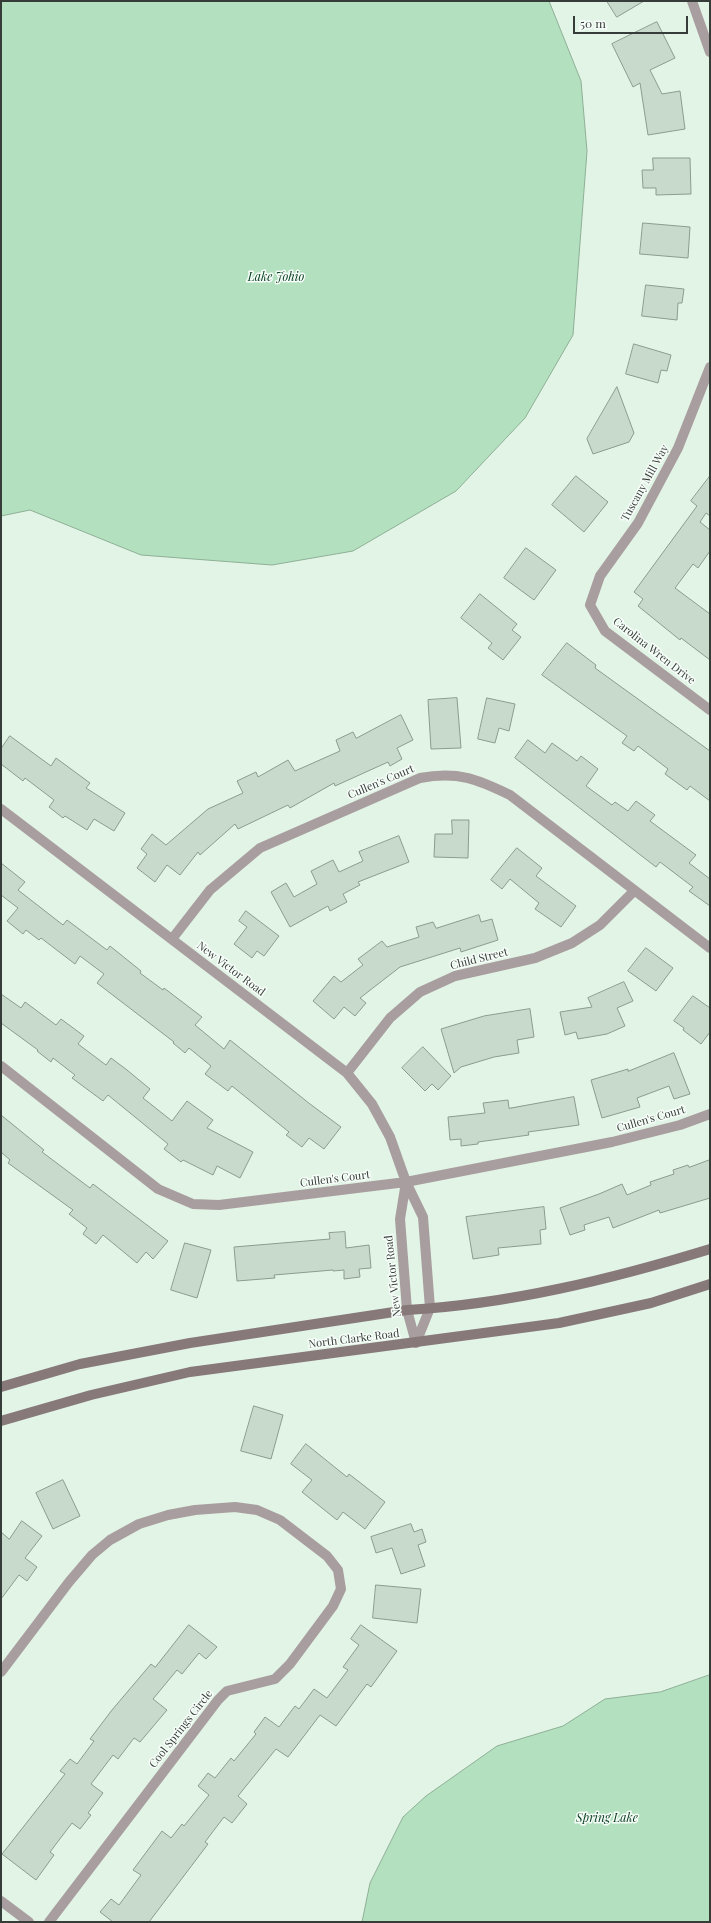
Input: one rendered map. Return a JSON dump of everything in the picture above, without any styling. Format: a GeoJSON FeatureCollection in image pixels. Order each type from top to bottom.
{"type":"FeatureCollection","features":[{"type":"Feature","properties":{"kind":"street"},"geometry":{"type":"LineString","coordinates":[[692,1],[710,52]]}},
{"type":"Feature","properties":{"kind":"street","name":"Tuscany Mill Way"},"geometry":{"type":"LineString","coordinates":[[590,605],[600,576],[638,523],[678,448],[710,367]]}},
{"type":"Feature","properties":{"kind":"street","name":"Carolina Wren Drive"},"geometry":{"type":"LineString","coordinates":[[590,605],[605,631],[710,710]]}},
{"type":"Feature","properties":{"kind":"street","name":"Cullen's Court"},"geometry":{"type":"LineString","coordinates":[[172,939],[210,890],[260,848],[420,778],[440,774],[478,779],[510,795],[710,948]]}},
{"type":"Feature","properties":{"kind":"street","name":"New Victor Road"},"geometry":{"type":"LineString","coordinates":[[1,809],[347,1072],[372,1104],[390,1138],[406,1182],[423,1217],[430,1308],[416,1343]]}},
{"type":"Feature","properties":{"kind":"street","name":"Child Street"},"geometry":{"type":"LineString","coordinates":[[347,1072],[390,1018],[420,992],[455,976],[535,958],[572,942],[600,926],[634,891]]}},
{"type":"Feature","properties":{"kind":"street","name":"Cullen's Court"},"geometry":{"type":"LineString","coordinates":[[1,1066],[158,1188],[193,1204],[219,1205],[406,1182],[612,1142],[680,1125],[710,1114]]}},
{"type":"Feature","properties":{"kind":"street","name":"New Victor Road"},"geometry":{"type":"LineString","coordinates":[[406,1182],[400,1219],[407,1310],[416,1343]]}},
{"type":"Feature","properties":{"kind":"street","name":"North Clarke Road"},"geometry":{"type":"LineString","coordinates":[[1,1387],[80,1364],[190,1343],[407,1310],[536,1293],[643,1269],[710,1249]]}},
{"type":"Feature","properties":{"kind":"street","name":"North Clarke Road"},"geometry":{"type":"LineString","coordinates":[[1,1421],[91,1395],[190,1372],[559,1323],[651,1303],[710,1284]]}},
{"type":"Feature","properties":{"kind":"street","name":"Cool Springs Circle"},"geometry":{"type":"LineString","coordinates":[[1,1672],[69,1582],[92,1555],[110,1540],[139,1524],[168,1515],[195,1510],[228,1507],[257,1510],[280,1520],[327,1556],[338,1570],[341,1589],[333,1606],[290,1664],[275,1679],[227,1691],[218,1700],[49,1922]]}},
{"type":"Feature","properties":{"kind":"street"},"geometry":{"type":"LineString","coordinates":[[1,1901],[29,1922]]}},
{"type":"Feature","properties":{"kind":"water","name":"Lake Johio"},"geometry":{"type":"Polygon","coordinates":[[[1,1],[549,1],[581,81],[587,151],[573,335],[525,418],[456,491],[353,551],[272,565],[141,555],[30,510],[1,516],[1,1]]]}},
{"type":"Feature","properties":{"kind":"water","name":"Spring Lake"},"geometry":{"type":"Polygon","coordinates":[[[710,1675],[710,1922],[362,1922],[370,1883],[403,1817],[426,1796],[497,1746],[563,1726],[605,1699],[660,1692],[710,1675]]]}},
{"type":"Feature","properties":{"kind":"building"},"geometry":{"type":"Polygon","coordinates":[[[607,1],[644,1],[617,17],[607,1]]]}},
{"type":"Feature","properties":{"kind":"building"},"geometry":{"type":"Polygon","coordinates":[[[657,22],[675,58],[650,70],[662,94],[680,91],[685,129],[648,135],[640,83],[633,87],[612,44],[657,22]]]}},
{"type":"Feature","properties":{"kind":"building"},"geometry":{"type":"Polygon","coordinates":[[[653,158],[690,158],[691,194],[656,195],[656,188],[643,188],[642,170],[653,170],[653,158]]]}},
{"type":"Feature","properties":{"kind":"building"},"geometry":{"type":"Polygon","coordinates":[[[643,223],[690,227],[688,258],[640,254],[643,223]]]}},
{"type":"Feature","properties":{"kind":"building"},"geometry":{"type":"Polygon","coordinates":[[[646,285],[684,289],[682,303],[678,303],[677,320],[642,316],[646,285]]]}},
{"type":"Feature","properties":{"kind":"building"},"geometry":{"type":"Polygon","coordinates":[[[634,344],[671,355],[667,371],[661,370],[658,383],[626,374],[634,344]]]}},
{"type":"Feature","properties":{"kind":"building"},"geometry":{"type":"Polygon","coordinates":[[[617,387],[634,433],[629,442],[593,454],[587,439],[617,387]]]}},
{"type":"Feature","properties":{"kind":"building"},"geometry":{"type":"Polygon","coordinates":[[[576,476],[608,502],[584,532],[552,505],[576,476]]]}},
{"type":"Feature","properties":{"kind":"building"},"geometry":{"type":"Polygon","coordinates":[[[710,476],[710,516],[706,513],[700,522],[710,530],[710,551],[698,568],[693,564],[675,588],[710,614],[710,660],[681,638],[680,640],[638,606],[643,599],[634,592],[697,506],[691,501],[710,476]]]}},
{"type":"Feature","properties":{"kind":"building"},"geometry":{"type":"Polygon","coordinates":[[[526,548],[556,570],[534,600],[504,578],[526,548]]]}},
{"type":"Feature","properties":{"kind":"building"},"geometry":{"type":"Polygon","coordinates":[[[480,594],[517,624],[512,630],[521,637],[503,660],[488,648],[492,643],[461,618],[480,594]]]}},
{"type":"Feature","properties":{"kind":"building"},"geometry":{"type":"Polygon","coordinates":[[[567,643],[596,665],[595,668],[710,751],[710,801],[690,786],[687,790],[665,774],[668,769],[638,746],[634,751],[622,743],[627,736],[542,675],[567,643]]]}},
{"type":"Feature","properties":{"kind":"building"},"geometry":{"type":"Polygon","coordinates":[[[457,698],[461,748],[431,749],[428,700],[457,698]]]}},
{"type":"Feature","properties":{"kind":"building"},"geometry":{"type":"Polygon","coordinates":[[[487,698],[515,704],[509,731],[499,728],[495,743],[478,739],[487,698]]]}},
{"type":"Feature","properties":{"kind":"building"},"geometry":{"type":"Polygon","coordinates":[[[401,715],[413,740],[397,748],[402,759],[390,766],[388,762],[335,786],[334,783],[290,808],[288,805],[238,829],[235,824],[200,855],[198,852],[180,875],[167,865],[155,882],[137,868],[147,854],[141,849],[152,834],[166,845],[208,809],[243,793],[237,781],[256,772],[258,777],[288,760],[295,771],[340,751],[336,740],[353,732],[356,738],[401,715]]]}},
{"type":"Feature","properties":{"kind":"building"},"geometry":{"type":"Polygon","coordinates":[[[10,736],[51,766],[56,758],[90,783],[86,788],[125,813],[114,831],[94,819],[87,830],[65,816],[63,818],[49,807],[54,800],[25,778],[23,781],[1,764],[1,749],[10,736]]]}},
{"type":"Feature","properties":{"kind":"building"},"geometry":{"type":"Polygon","coordinates":[[[528,740],[545,753],[552,743],[577,761],[581,756],[598,769],[586,786],[612,805],[615,802],[628,811],[636,801],[655,815],[650,821],[696,855],[689,863],[710,879],[710,906],[689,891],[693,887],[660,862],[656,867],[515,758],[528,740]]]}},
{"type":"Feature","properties":{"kind":"building"},"geometry":{"type":"Polygon","coordinates":[[[452,820],[469,820],[468,858],[434,857],[435,834],[452,834],[452,820]]]}},
{"type":"Feature","properties":{"kind":"building"},"geometry":{"type":"Polygon","coordinates":[[[399,836],[409,862],[358,882],[360,885],[343,894],[347,902],[330,911],[328,906],[290,927],[271,892],[286,883],[294,897],[317,884],[311,871],[333,860],[339,872],[363,861],[359,852],[399,836]]]}},
{"type":"Feature","properties":{"kind":"building"},"geometry":{"type":"Polygon","coordinates":[[[517,848],[542,868],[536,876],[576,906],[561,927],[535,909],[539,903],[510,879],[502,889],[491,880],[517,848]]]}},
{"type":"Feature","properties":{"kind":"building"},"geometry":{"type":"Polygon","coordinates":[[[1,863],[25,882],[18,890],[63,925],[67,920],[107,950],[110,946],[141,971],[140,973],[163,990],[164,988],[202,1017],[195,1025],[224,1049],[230,1040],[341,1127],[324,1149],[309,1138],[302,1147],[286,1135],[289,1132],[232,1086],[228,1091],[205,1074],[211,1066],[189,1048],[185,1053],[173,1043],[174,1042],[97,983],[104,974],[80,956],[75,964],[41,938],[39,940],[26,930],[23,934],[7,921],[18,908],[1,895],[1,863]]]}},
{"type":"Feature","properties":{"kind":"building"},"geometry":{"type":"Polygon","coordinates":[[[246,911],[279,936],[264,956],[257,951],[252,958],[234,944],[247,927],[239,921],[246,911]]]}},
{"type":"Feature","properties":{"kind":"building"},"geometry":{"type":"Polygon","coordinates":[[[479,915],[481,922],[492,919],[498,940],[461,952],[460,948],[400,967],[360,998],[366,1003],[355,1016],[344,1007],[334,1019],[313,1001],[334,976],[341,982],[363,965],[358,959],[382,941],[387,947],[419,937],[416,927],[433,922],[436,928],[479,915]]]}},
{"type":"Feature","properties":{"kind":"building"},"geometry":{"type":"Polygon","coordinates":[[[646,948],[673,968],[656,991],[628,971],[646,948]]]}},
{"type":"Feature","properties":{"kind":"building"},"geometry":{"type":"Polygon","coordinates":[[[624,982],[633,1001],[617,1008],[625,1026],[607,1034],[578,1039],[576,1032],[565,1035],[560,1012],[592,1007],[588,998],[624,982]]]}},
{"type":"Feature","properties":{"kind":"building"},"geometry":{"type":"Polygon","coordinates":[[[1,994],[21,1008],[25,1002],[56,1025],[61,1019],[84,1036],[78,1044],[106,1065],[111,1058],[127,1070],[150,1089],[143,1098],[172,1121],[187,1101],[213,1120],[207,1128],[253,1152],[240,1178],[217,1166],[213,1175],[183,1160],[181,1162],[164,1149],[168,1144],[108,1095],[103,1101],[72,1078],[75,1075],[53,1058],[51,1062],[37,1051],[38,1050],[1,1023],[1,994]]]}},
{"type":"Feature","properties":{"kind":"building"},"geometry":{"type":"Polygon","coordinates":[[[693,996],[710,1008],[710,1032],[701,1044],[674,1021],[693,996]]]}},
{"type":"Feature","properties":{"kind":"building"},"geometry":{"type":"Polygon","coordinates":[[[530,1009],[534,1037],[517,1040],[519,1053],[494,1057],[461,1067],[454,1073],[441,1029],[484,1016],[530,1009]]]}},
{"type":"Feature","properties":{"kind":"building"},"geometry":{"type":"Polygon","coordinates":[[[423,1047],[451,1076],[438,1090],[432,1084],[425,1091],[402,1068],[423,1047]]]}},
{"type":"Feature","properties":{"kind":"building"},"geometry":{"type":"Polygon","coordinates":[[[674,1053],[690,1094],[674,1099],[669,1086],[637,1098],[640,1107],[602,1118],[591,1080],[628,1069],[628,1071],[674,1053]]]}},
{"type":"Feature","properties":{"kind":"building"},"geometry":{"type":"Polygon","coordinates":[[[574,1097],[579,1125],[528,1132],[529,1135],[478,1142],[478,1144],[461,1146],[461,1139],[450,1140],[448,1117],[485,1113],[483,1103],[508,1100],[509,1108],[574,1097]]]}},
{"type":"Feature","properties":{"kind":"building"},"geometry":{"type":"Polygon","coordinates":[[[1,1115],[44,1150],[42,1152],[90,1188],[93,1184],[168,1241],[153,1259],[146,1252],[137,1263],[103,1235],[96,1244],[83,1234],[87,1228],[69,1214],[73,1210],[8,1163],[10,1160],[1,1152],[1,1115]]]}},
{"type":"Feature","properties":{"kind":"building"},"geometry":{"type":"Polygon","coordinates":[[[710,1160],[710,1198],[660,1213],[659,1210],[613,1228],[609,1217],[584,1225],[585,1230],[570,1235],[560,1208],[622,1184],[627,1195],[651,1185],[650,1182],[674,1174],[673,1170],[688,1165],[689,1167],[710,1160]]]}},
{"type":"Feature","properties":{"kind":"building"},"geometry":{"type":"Polygon","coordinates":[[[544,1207],[546,1229],[540,1230],[541,1244],[498,1248],[499,1255],[473,1259],[466,1217],[544,1207]]]}},
{"type":"Feature","properties":{"kind":"building"},"geometry":{"type":"Polygon","coordinates":[[[345,1232],[346,1248],[369,1245],[371,1268],[359,1269],[360,1277],[344,1279],[344,1270],[333,1270],[274,1275],[275,1278],[237,1281],[234,1247],[330,1239],[329,1233],[345,1232]]]}},
{"type":"Feature","properties":{"kind":"building"},"geometry":{"type":"Polygon","coordinates":[[[185,1243],[211,1250],[197,1298],[171,1290],[185,1243]]]}},
{"type":"Feature","properties":{"kind":"building"},"geometry":{"type":"Polygon","coordinates":[[[254,1406],[283,1415],[271,1459],[241,1451],[254,1406]]]}},
{"type":"Feature","properties":{"kind":"building"},"geometry":{"type":"Polygon","coordinates":[[[306,1444],[347,1477],[349,1474],[385,1502],[365,1529],[343,1512],[337,1520],[302,1492],[312,1480],[291,1464],[306,1444]]]}},
{"type":"Feature","properties":{"kind":"building"},"geometry":{"type":"Polygon","coordinates":[[[63,1480],[80,1516],[53,1529],[36,1493],[63,1480]]]}},
{"type":"Feature","properties":{"kind":"building"},"geometry":{"type":"Polygon","coordinates":[[[22,1521],[42,1536],[25,1558],[37,1567],[27,1581],[19,1575],[1,1599],[1,1532],[9,1539],[22,1521]]]}},
{"type":"Feature","properties":{"kind":"building"},"geometry":{"type":"Polygon","coordinates":[[[411,1524],[414,1532],[422,1529],[426,1542],[418,1545],[425,1566],[401,1574],[392,1548],[376,1553],[371,1537],[411,1524]]]}},
{"type":"Feature","properties":{"kind":"building"},"geometry":{"type":"Polygon","coordinates":[[[376,1585],[421,1589],[417,1623],[373,1618],[376,1585]]]}},
{"type":"Feature","properties":{"kind":"building"},"geometry":{"type":"Polygon","coordinates":[[[189,1625],[217,1647],[206,1659],[199,1653],[182,1674],[177,1670],[153,1699],[167,1710],[140,1742],[134,1738],[118,1759],[113,1755],[91,1784],[103,1793],[88,1813],[91,1815],[80,1829],[72,1823],[50,1852],[54,1855],[36,1880],[2,1854],[65,1774],[60,1771],[70,1759],[77,1764],[94,1741],[90,1739],[112,1710],[151,1664],[155,1667],[189,1625]]]}},
{"type":"Feature","properties":{"kind":"building"},"geometry":{"type":"Polygon","coordinates":[[[361,1625],[397,1651],[371,1687],[367,1684],[336,1726],[320,1715],[288,1757],[276,1749],[238,1796],[247,1804],[232,1823],[224,1817],[205,1842],[208,1844],[149,1922],[113,1922],[100,1912],[111,1899],[119,1905],[141,1875],[133,1870],[162,1831],[171,1838],[182,1824],[184,1826],[209,1795],[198,1786],[208,1773],[215,1778],[231,1758],[234,1761],[256,1734],[254,1732],[265,1717],[279,1727],[295,1706],[299,1709],[314,1689],[327,1698],[348,1670],[343,1667],[359,1645],[351,1639],[361,1625]]]}}]}
